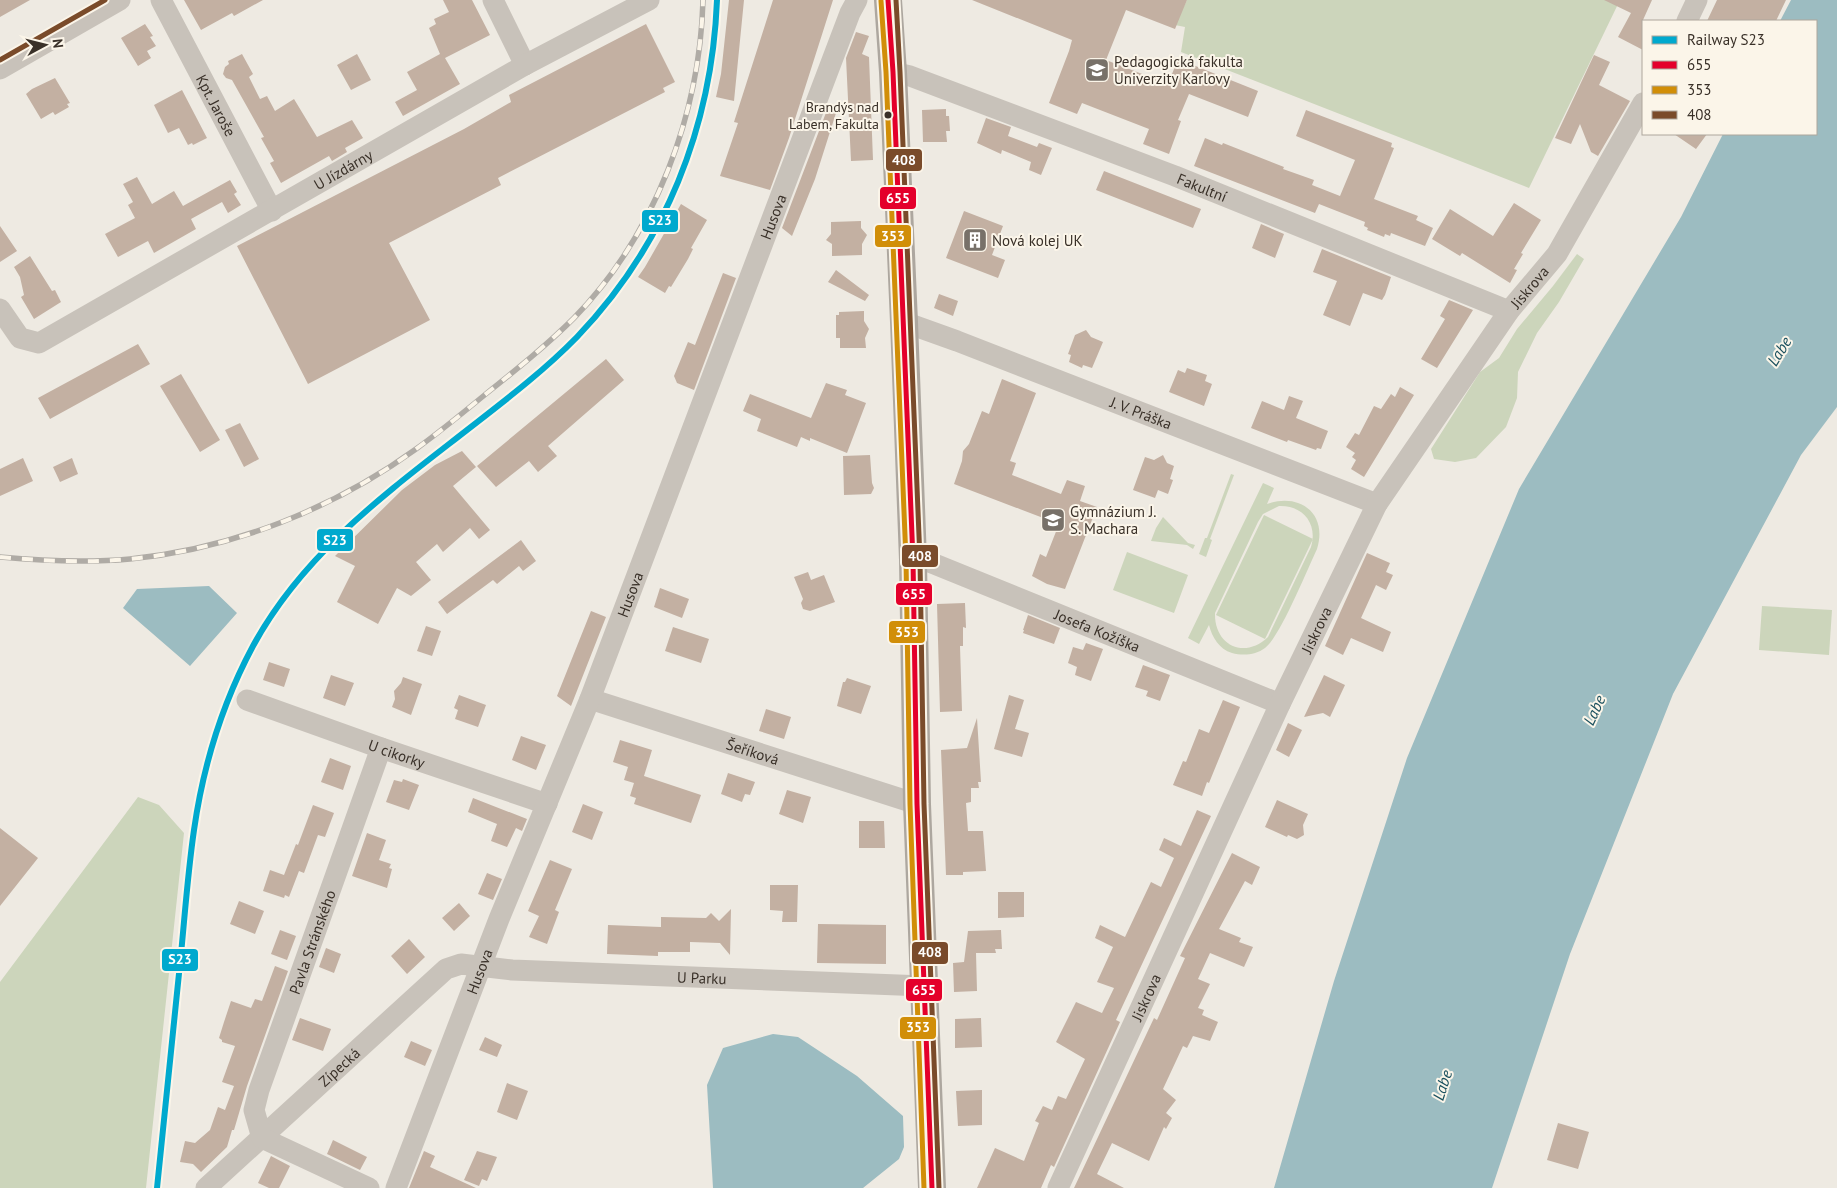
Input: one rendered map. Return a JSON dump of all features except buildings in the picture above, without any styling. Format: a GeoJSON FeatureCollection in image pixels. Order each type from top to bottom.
{"type":"FeatureCollection","features":[{"type":"Feature","properties":{"kind":"main road"},"geometry":{"type":"LineString","coordinates":[[888,0],[893,72],[913,560],[917,804],[932,1188]]}},
{"type":"Feature","properties":{"kind":"street"},"geometry":{"type":"LineString","coordinates":[[0,69],[120,0]]}},
{"type":"Feature","properties":{"kind":"street","name":"Kpt. Jaroše"},"geometry":{"type":"LineString","coordinates":[[161,0],[272,211]]}},
{"type":"Feature","properties":{"kind":"street"},"geometry":{"type":"LineString","coordinates":[[493,0],[525,65]]}},
{"type":"Feature","properties":{"kind":"street","name":"U Jízdárny"},"geometry":{"type":"LineString","coordinates":[[0,309],[20,338],[39,344],[525,65],[648,0]]}},
{"type":"Feature","properties":{"kind":"street","name":"Husova"},"geometry":{"type":"LineString","coordinates":[[396,1188],[480,967],[590,700],[846,22],[857,0]]}},
{"type":"Feature","properties":{"kind":"street"},"geometry":{"type":"LineString","coordinates":[[1687,20],[1697,0]]}},
{"type":"Feature","properties":{"kind":"street","name":"Fakultní"},"geometry":{"type":"LineString","coordinates":[[893,72],[910,76],[1175,176],[1509,311]]}},
{"type":"Feature","properties":{"kind":"street","name":"Jiskrova"},"geometry":{"type":"LineString","coordinates":[[1058,1188],[1280,704],[1377,504],[1509,311],[1557,254],[1642,106]]}},
{"type":"Feature","properties":{"kind":"street","name":"J. V. Práška"},"geometry":{"type":"LineString","coordinates":[[904,322],[966,344],[1377,504]]}},
{"type":"Feature","properties":{"kind":"street","name":"Josefa Kožíška"},"geometry":{"type":"LineString","coordinates":[[913,560],[927,561],[1280,704]]}},
{"type":"Feature","properties":{"kind":"street","name":"U cikorky"},"geometry":{"type":"LineString","coordinates":[[247,700],[547,804]]}},
{"type":"Feature","properties":{"kind":"street","name":"Šeříková"},"geometry":{"type":"LineString","coordinates":[[590,700],[917,804]]}},
{"type":"Feature","properties":{"kind":"street","name":"Pavla Stránského"},"geometry":{"type":"LineString","coordinates":[[262,1138],[254,1110],[259,1090],[381,748]]}},
{"type":"Feature","properties":{"kind":"street","name":"Zípecká"},"geometry":{"type":"LineString","coordinates":[[206,1188],[446,968],[462,964],[480,967]]}},
{"type":"Feature","properties":{"kind":"street","name":"U Parku"},"geometry":{"type":"LineString","coordinates":[[480,967],[924,986]]}},
{"type":"Feature","properties":{"kind":"street"},"geometry":{"type":"LineString","coordinates":[[262,1138],[369,1188]]}},
{"type":"Feature","properties":{"kind":"green space"},"geometry":{"type":"Polygon","coordinates":[[[1187,0],[1620,0],[1529,188],[1181,52],[1185,27],[1175,25],[1187,0]]]}},
{"type":"Feature","properties":{"kind":"green space"},"geometry":{"type":"Polygon","coordinates":[[[1577,254],[1584,259],[1559,302],[1537,333],[1518,372],[1517,398],[1506,427],[1476,458],[1455,462],[1434,459],[1431,449],[1480,372],[1499,358],[1517,329],[1577,254]]]}},
{"type":"Feature","properties":{"kind":"green space"},"geometry":{"type":"Polygon","coordinates":[[[1231,474],[1234,475],[1210,539],[1212,540],[1206,557],[1199,554],[1231,474]]]}},
{"type":"Feature","properties":{"kind":"green space"},"geometry":{"type":"Polygon","coordinates":[[[1263,483],[1274,488],[1267,504],[1290,501],[1309,509],[1315,516],[1318,526],[1317,549],[1278,631],[1265,648],[1249,654],[1227,651],[1214,638],[1209,625],[1199,644],[1188,638],[1263,483]],[[1279,506],[1263,514],[1215,613],[1219,633],[1232,646],[1240,648],[1249,647],[1259,644],[1268,637],[1311,547],[1312,531],[1307,517],[1302,512],[1279,506]]]}},
{"type":"Feature","properties":{"kind":"green space"},"geometry":{"type":"Polygon","coordinates":[[[1264,515],[1313,539],[1265,639],[1216,615],[1264,515]]]}},
{"type":"Feature","properties":{"kind":"green space"},"geometry":{"type":"Polygon","coordinates":[[[1163,517],[1188,543],[1195,545],[1193,549],[1187,545],[1151,541],[1163,517]]]}},
{"type":"Feature","properties":{"kind":"green space"},"geometry":{"type":"Polygon","coordinates":[[[1127,552],[1188,575],[1174,613],[1113,590],[1127,552]]]}},
{"type":"Feature","properties":{"kind":"green space"},"geometry":{"type":"Polygon","coordinates":[[[1762,606],[1832,610],[1829,655],[1759,650],[1762,606]]]}},
{"type":"Feature","properties":{"kind":"green space"},"geometry":{"type":"Polygon","coordinates":[[[138,797],[159,805],[184,833],[146,1188],[0,1188],[0,982],[138,797]]]}},
{"type":"Feature","properties":{"kind":"water","name":"Labe"},"geometry":{"type":"Polygon","coordinates":[[[1791,0],[1837,0],[1837,407],[1801,455],[1673,694],[1570,954],[1492,1188],[1274,1188],[1334,981],[1407,758],[1519,489],[1681,217],[1722,135],[1817,135],[1817,20],[1781,20],[1791,0]]]}},
{"type":"Feature","properties":{"kind":"water"},"geometry":{"type":"Polygon","coordinates":[[[209,586],[237,613],[190,666],[123,608],[137,589],[209,586]]]}},
{"type":"Feature","properties":{"kind":"water"},"geometry":{"type":"Polygon","coordinates":[[[773,1034],[798,1037],[857,1076],[903,1116],[904,1147],[899,1159],[863,1188],[713,1188],[707,1085],[723,1048],[773,1034]]]}},
{"type":"Feature","properties":{"kind":"railway"},"geometry":{"type":"LineString","coordinates":[[0,557],[65,561],[130,559],[168,554],[243,536],[316,508],[351,490],[384,471],[452,421],[532,357],[574,318],[603,285],[628,249],[650,211],[668,171],[682,129],[693,86],[700,43],[703,0]]}},
{"type":"Feature","properties":{"kind":"rail line","name":"S23"},"geometry":{"type":"LineString","coordinates":[[157,1188],[194,830],[203,783],[216,735],[242,667],[272,615],[315,560],[393,488],[547,366],[577,337],[608,301],[635,263],[659,223],[678,182],[694,138],[705,93],[713,47],[717,0]]}},
{"type":"Feature","properties":{"kind":"transit line","name":"408"},"geometry":{"type":"LineString","coordinates":[[0,60],[105,0]]}},
{"type":"Feature","properties":{"kind":"transit line","name":"655"},"geometry":{"type":"LineString","coordinates":[[888,0],[893,72],[913,560],[917,804],[932,1188]]}},
{"type":"Feature","properties":{"kind":"transit line","name":"408"},"geometry":{"type":"LineString","coordinates":[[896,0],[920,560],[924,804],[939,1188]]}},
{"type":"Feature","properties":{"kind":"transit line","name":"353"},"geometry":{"type":"LineString","coordinates":[[881,1],[886,72],[906,560],[910,804],[924,1188]]}},
{"type":"Feature","properties":{"kind":"place","name":"Pedagogická fakulta Univerzity Karlovy"},"geometry":{"type":"Point","coordinates":[1097,70]}},
{"type":"Feature","properties":{"kind":"place","name":"Brandýs nad Labem, Fakulta"},"geometry":{"type":"Point","coordinates":[888,115]}},
{"type":"Feature","properties":{"kind":"place","name":"Nová kolej UK"},"geometry":{"type":"Point","coordinates":[975,240]}},
{"type":"Feature","properties":{"kind":"place","name":"Gymnázium J. S. Machara"},"geometry":{"type":"Point","coordinates":[1053,520]}}]}
